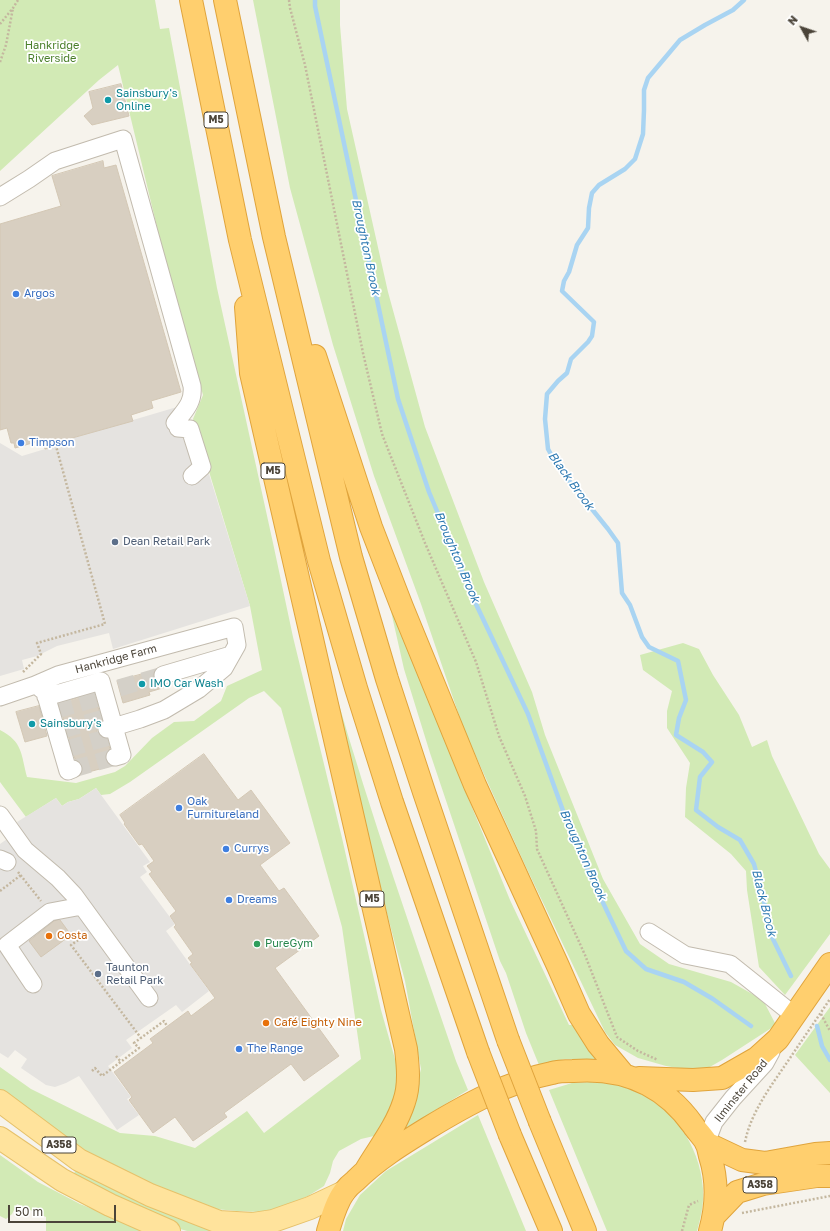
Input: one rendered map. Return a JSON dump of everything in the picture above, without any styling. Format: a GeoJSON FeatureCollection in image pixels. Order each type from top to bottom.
{"type":"FeatureCollection","features":[{"type":"Feature","properties":{"kind":"highway","name":"M5"},"geometry":{"type":"LineString","coordinates":[[191,0],[240,240],[319,562],[353,680],[392,802],[478,1052],[510,1135],[551,1231]]}},
{"type":"Feature","properties":{"kind":"highway"},"geometry":{"type":"LineString","coordinates":[[225,0],[274,237],[351,557],[387,679],[508,1040],[585,1231]]}},
{"type":"Feature","properties":{"kind":"highway"},"geometry":{"type":"LineString","coordinates":[[274,237],[325,385],[371,527],[402,607],[472,777],[579,1014],[598,1044],[628,1076]]}},
{"type":"Feature","properties":{"kind":"highway","name":"M5"},"geometry":{"type":"LineString","coordinates":[[240,240],[251,373],[406,1049],[408,1075],[405,1100],[391,1131],[366,1170]]}},
{"type":"Feature","properties":{"kind":"highway","name":"Ilminster Road"},"geometry":{"type":"LineString","coordinates":[[628,1076],[693,1080],[722,1078],[757,1058],[778,1039],[830,964]]}},
{"type":"Feature","properties":{"kind":"highway"},"geometry":{"type":"LineString","coordinates":[[328,1231],[333,1213],[344,1192],[366,1170],[406,1142],[462,1107],[519,1082],[552,1072],[589,1070],[604,1071],[628,1076],[646,1084],[668,1097],[686,1115],[706,1143],[712,1161],[716,1195],[714,1226]]}},
{"type":"Feature","properties":{"kind":"highway","name":"A358"},"geometry":{"type":"LineString","coordinates":[[706,1143],[742,1160],[765,1163],[822,1153]]}},
{"type":"Feature","properties":{"kind":"highway","name":"A358"},"geometry":{"type":"LineString","coordinates":[[714,1226],[737,1192],[763,1184],[824,1176]]}},
{"type":"Feature","properties":{"kind":"main road","name":"A358"},"geometry":{"type":"LineString","coordinates":[[0,1101],[79,1160],[150,1195],[219,1222],[253,1224],[273,1221],[310,1208],[344,1192]]}},
{"type":"Feature","properties":{"kind":"main road","name":"A358"},"geometry":{"type":"LineString","coordinates":[[0,1138],[62,1180],[110,1205],[170,1231]]}},
{"type":"Feature","properties":{"kind":"street"},"geometry":{"type":"LineString","coordinates":[[0,197],[55,161],[123,139],[192,386],[193,394],[190,404],[177,426],[190,429],[202,466],[192,476]]}},
{"type":"Feature","properties":{"kind":"street","name":"Hankridge Farm"},"geometry":{"type":"LineString","coordinates":[[0,697],[35,685],[58,674],[234,627],[237,645],[231,655]]}},
{"type":"Feature","properties":{"kind":"street"},"geometry":{"type":"LineString","coordinates":[[163,675],[231,655]]}},
{"type":"Feature","properties":{"kind":"street"},"geometry":{"type":"LineString","coordinates":[[35,685],[45,692],[59,732],[101,681],[108,716],[140,719],[164,710],[193,692],[224,668],[231,655]]}},
{"type":"Feature","properties":{"kind":"street"},"geometry":{"type":"LineString","coordinates":[[0,815],[25,850],[58,878],[74,895],[149,998]]}},
{"type":"Feature","properties":{"kind":"street"},"geometry":{"type":"LineString","coordinates":[[34,984],[7,945],[50,912],[82,906]]}},
{"type":"Feature","properties":{"kind":"street"},"geometry":{"type":"LineString","coordinates":[[649,932],[685,955],[730,964],[795,1016]]}},
{"type":"Feature","properties":{"kind":"street","name":"Ilminster Road"},"geometry":{"type":"LineString","coordinates":[[706,1143],[714,1122],[733,1098],[765,1063],[778,1039]]}},
{"type":"Feature","properties":{"kind":"path"},"geometry":{"type":"LineString","coordinates":[[0,24],[18,0]]}},
{"type":"Feature","properties":{"kind":"path"},"geometry":{"type":"LineString","coordinates":[[289,0],[307,72],[363,353],[382,434],[425,543],[476,662],[498,736],[525,796],[536,831],[537,849],[585,955],[617,1037],[638,1051],[664,1063]]}},
{"type":"Feature","properties":{"kind":"path"},"geometry":{"type":"LineString","coordinates":[[0,62],[6,45],[13,8]]}},
{"type":"Feature","properties":{"kind":"path"},"geometry":{"type":"LineString","coordinates":[[20,673],[41,654],[37,643],[105,624],[56,446]]}},
{"type":"Feature","properties":{"kind":"path"},"geometry":{"type":"LineString","coordinates":[[8,863],[21,875],[50,912]]}},
{"type":"Feature","properties":{"kind":"path"},"geometry":{"type":"LineString","coordinates":[[0,891],[21,875]]}},
{"type":"Feature","properties":{"kind":"path"},"geometry":{"type":"LineString","coordinates":[[81,932],[84,936],[71,945],[141,1038]]}},
{"type":"Feature","properties":{"kind":"path"},"geometry":{"type":"LineString","coordinates":[[742,1160],[747,1134],[754,1116],[778,1076],[830,999]]}},
{"type":"Feature","properties":{"kind":"path"},"geometry":{"type":"LineString","coordinates":[[821,1013],[830,1031]]}},
{"type":"Feature","properties":{"kind":"path"},"geometry":{"type":"LineString","coordinates":[[92,1071],[95,1068],[102,1076],[139,1048],[134,1042],[164,1021],[167,1026]]}},
{"type":"Feature","properties":{"kind":"path"},"geometry":{"type":"LineString","coordinates":[[116,1056],[121,1062]]}},
{"type":"Feature","properties":{"kind":"path"},"geometry":{"type":"LineString","coordinates":[[819,1198],[830,1196]]}},
{"type":"Feature","properties":{"kind":"green space","name":"Hankridge Riverside"},"geometry":{"type":"Polygon","coordinates":[[[0,0],[155,0],[160,29],[169,28],[217,288],[293,637],[342,838],[381,1010],[398,1065],[399,1074],[394,1101],[383,1125],[374,1136],[361,1139],[339,1151],[333,1161],[330,1173],[324,1186],[308,1196],[281,1208],[260,1212],[237,1211],[215,1209],[187,1203],[103,1164],[0,1092],[0,1067],[31,1089],[120,1133],[155,1136],[195,1148],[247,1111],[264,1133],[361,1059],[342,927],[281,708],[264,691],[249,698],[130,782],[110,794],[101,795],[96,788],[79,799],[68,802],[62,806],[56,798],[26,817],[0,782],[0,730],[13,739],[20,749],[27,777],[76,783],[115,772],[125,766],[152,738],[174,722],[194,721],[221,701],[227,686],[262,670],[250,606],[193,419],[203,395],[162,248],[118,65],[99,80],[0,171],[0,0]]]}},
{"type":"Feature","properties":{"kind":"green space"},"geometry":{"type":"Polygon","coordinates":[[[253,0],[340,0],[340,25],[347,109],[388,292],[425,427],[484,582],[532,692],[545,735],[603,879],[640,944],[669,964],[731,982],[763,1000],[776,1025],[701,1072],[666,1066],[638,1058],[615,1045],[605,1032],[525,865],[464,730],[421,604],[374,476],[333,345],[290,188],[253,0]]]}},
{"type":"Feature","properties":{"kind":"green space"},"geometry":{"type":"Polygon","coordinates":[[[390,607],[510,900],[569,1025],[572,1025],[595,1059],[565,1059],[539,1065],[526,1033],[506,973],[500,961],[430,753],[404,669],[390,607]]]}},
{"type":"Feature","properties":{"kind":"green space"},"geometry":{"type":"Polygon","coordinates":[[[683,643],[699,649],[713,675],[739,715],[752,747],[767,740],[772,756],[819,854],[830,869],[830,934],[785,995],[759,967],[747,890],[746,871],[731,854],[685,817],[686,788],[690,763],[667,728],[667,711],[672,691],[643,670],[640,655],[683,643]]]}},
{"type":"Feature","properties":{"kind":"green space"},"geometry":{"type":"Polygon","coordinates":[[[335,691],[393,877],[456,1061],[468,1090],[402,1131],[421,1069],[405,981],[377,876],[335,691]]]}},
{"type":"Feature","properties":{"kind":"green space"},"geometry":{"type":"Polygon","coordinates":[[[830,1007],[830,1093],[795,1055],[830,1007]]]}},
{"type":"Feature","properties":{"kind":"green space"},"geometry":{"type":"Polygon","coordinates":[[[590,1082],[620,1086],[644,1096],[670,1115],[681,1128],[696,1156],[701,1172],[703,1200],[697,1231],[607,1231],[549,1090],[572,1083],[590,1082]]]}},
{"type":"Feature","properties":{"kind":"green space"},"geometry":{"type":"Polygon","coordinates":[[[478,1115],[526,1231],[343,1231],[346,1219],[360,1195],[386,1171],[478,1115]]]}},
{"type":"Feature","properties":{"kind":"green space"},"geometry":{"type":"Polygon","coordinates":[[[0,1155],[38,1182],[80,1204],[149,1231],[46,1231],[46,1217],[17,1204],[12,1214],[6,1219],[0,1216],[0,1155]]]}},
{"type":"Feature","properties":{"kind":"green space"},"geometry":{"type":"Polygon","coordinates":[[[79,1168],[219,1231],[187,1231],[177,1228],[73,1177],[75,1171],[79,1168]]]}},
{"type":"Feature","properties":{"kind":"shaded area","name":"Dean Retail Park"},"geometry":{"type":"Polygon","coordinates":[[[177,407],[199,477],[209,474],[250,606],[113,649],[109,633],[57,646],[37,656],[22,660],[24,669],[0,676],[0,443],[22,456],[65,443],[72,438],[177,407]]]}},
{"type":"Feature","properties":{"kind":"shaded area","name":"Taunton Retail Park"},"geometry":{"type":"Polygon","coordinates":[[[96,788],[150,862],[143,866],[147,872],[140,877],[175,924],[166,931],[209,991],[182,1012],[176,1005],[126,1040],[132,1048],[108,1066],[131,1097],[127,1099],[139,1115],[117,1130],[79,1076],[55,1087],[46,1085],[21,1068],[27,1059],[15,1050],[8,1058],[0,1053],[0,844],[21,829],[17,822],[56,798],[62,806],[68,802],[79,799],[96,788]]]}},
{"type":"Feature","properties":{"kind":"building","name":"Sainsbury's Online"},"geometry":{"type":"Polygon","coordinates":[[[121,84],[129,116],[92,125],[84,116],[93,108],[89,92],[121,84]]]}},
{"type":"Feature","properties":{"kind":"building"},"geometry":{"type":"Polygon","coordinates":[[[103,161],[104,168],[116,165],[181,392],[151,401],[153,408],[131,415],[133,421],[65,440],[65,443],[45,449],[44,446],[41,447],[39,441],[15,448],[14,443],[11,443],[7,428],[0,430],[0,224],[61,206],[52,176],[103,161]]]}},
{"type":"Feature","properties":{"kind":"building","name":"IMO Car Wash"},"geometry":{"type":"Polygon","coordinates":[[[154,671],[153,677],[156,682],[160,685],[165,685],[166,687],[149,692],[150,695],[123,703],[117,681],[154,671]]]}},
{"type":"Feature","properties":{"kind":"building"},"geometry":{"type":"Polygon","coordinates":[[[94,693],[102,721],[97,726],[97,732],[100,737],[107,739],[110,749],[105,754],[105,759],[111,766],[81,774],[83,770],[82,766],[79,761],[75,759],[59,704],[94,693]]]}},
{"type":"Feature","properties":{"kind":"building","name":"Sainsbury's"},"geometry":{"type":"Polygon","coordinates":[[[39,706],[47,736],[25,742],[16,712],[39,706]]]}},
{"type":"Feature","properties":{"kind":"building"},"geometry":{"type":"Polygon","coordinates":[[[204,754],[238,800],[251,790],[290,843],[260,865],[279,891],[284,888],[319,936],[275,968],[339,1056],[304,1081],[291,1064],[224,1113],[227,1117],[193,1141],[175,1117],[153,1133],[129,1100],[132,1097],[114,1072],[153,1043],[150,1039],[188,1011],[191,1016],[215,998],[190,964],[192,963],[188,958],[193,954],[174,927],[176,925],[170,916],[176,911],[149,874],[152,872],[147,866],[154,861],[142,844],[139,845],[124,824],[125,823],[120,815],[204,754]]]}},
{"type":"Feature","properties":{"kind":"building","name":"Costa"},"geometry":{"type":"Polygon","coordinates":[[[60,920],[71,935],[41,957],[29,941],[54,921],[60,920]]]}},
{"type":"Feature","properties":{"kind":"waterway","name":"Broughton Brook"},"geometry":{"type":"LineString","coordinates":[[315,0],[315,6],[398,399],[429,492],[475,602],[528,714],[570,830],[626,951],[646,969],[684,982],[713,999],[751,1026]]}},
{"type":"Feature","properties":{"kind":"waterway","name":"Black Brook"},"geometry":{"type":"LineString","coordinates":[[744,0],[733,10],[680,40],[648,78],[644,90],[643,134],[635,159],[625,169],[599,185],[592,193],[589,208],[588,228],[577,245],[562,291],[594,322],[592,336],[571,359],[567,373],[547,394],[545,419],[548,449],[558,467],[618,543],[622,593],[630,605],[642,637],[649,647],[678,661],[686,700],[679,718],[676,735],[703,752],[712,762],[700,777],[696,810],[718,827],[740,840],[754,864],[772,937],[791,976]]}},
{"type":"Feature","properties":{"kind":"waterway"},"geometry":{"type":"LineString","coordinates":[[817,1026],[822,1046],[830,1060]]}},
{"type":"Feature","properties":{"kind":"tunnel"},"geometry":{"type":"LineString","coordinates":[[119,688],[163,675]]}},
{"type":"Feature","properties":{"kind":"tunnel"},"geometry":{"type":"LineString","coordinates":[[56,710],[98,698]]}},
{"type":"Feature","properties":{"kind":"tunnel"},"geometry":{"type":"LineString","coordinates":[[62,730],[104,718]]}},
{"type":"Feature","properties":{"kind":"tunnel"},"geometry":{"type":"LineString","coordinates":[[67,749],[109,737]]}},
{"type":"Feature","properties":{"kind":"tunnel"},"geometry":{"type":"LineString","coordinates":[[73,769],[115,757]]}},
{"type":"Feature","properties":{"kind":"place","name":"Sainsbury's Online"},"geometry":{"type":"Point","coordinates":[108,100]}},
{"type":"Feature","properties":{"kind":"place","name":"Argos"},"geometry":{"type":"Point","coordinates":[16,294]}},
{"type":"Feature","properties":{"kind":"place","name":"Timpson"},"geometry":{"type":"Point","coordinates":[21,443]}},
{"type":"Feature","properties":{"kind":"place","name":"Dean Retail Park"},"geometry":{"type":"Point","coordinates":[115,542]}},
{"type":"Feature","properties":{"kind":"place","name":"IMO Car Wash"},"geometry":{"type":"Point","coordinates":[142,684]}},
{"type":"Feature","properties":{"kind":"place","name":"Sainsbury's"},"geometry":{"type":"Point","coordinates":[32,724]}},
{"type":"Feature","properties":{"kind":"place","name":"Oak Furnitureland"},"geometry":{"type":"Point","coordinates":[179,808]}},
{"type":"Feature","properties":{"kind":"place","name":"Currys"},"geometry":{"type":"Point","coordinates":[226,849]}},
{"type":"Feature","properties":{"kind":"place","name":"Dreams"},"geometry":{"type":"Point","coordinates":[229,900]}},
{"type":"Feature","properties":{"kind":"place","name":"Costa"},"geometry":{"type":"Point","coordinates":[49,936]}},
{"type":"Feature","properties":{"kind":"place","name":"PureGym"},"geometry":{"type":"Point","coordinates":[257,944]}},
{"type":"Feature","properties":{"kind":"place","name":"Taunton Retail Park"},"geometry":{"type":"Point","coordinates":[98,974]}},
{"type":"Feature","properties":{"kind":"place","name":"Café Eighty Nine"},"geometry":{"type":"Point","coordinates":[266,1023]}},
{"type":"Feature","properties":{"kind":"place","name":"The Range"},"geometry":{"type":"Point","coordinates":[239,1049]}}]}
